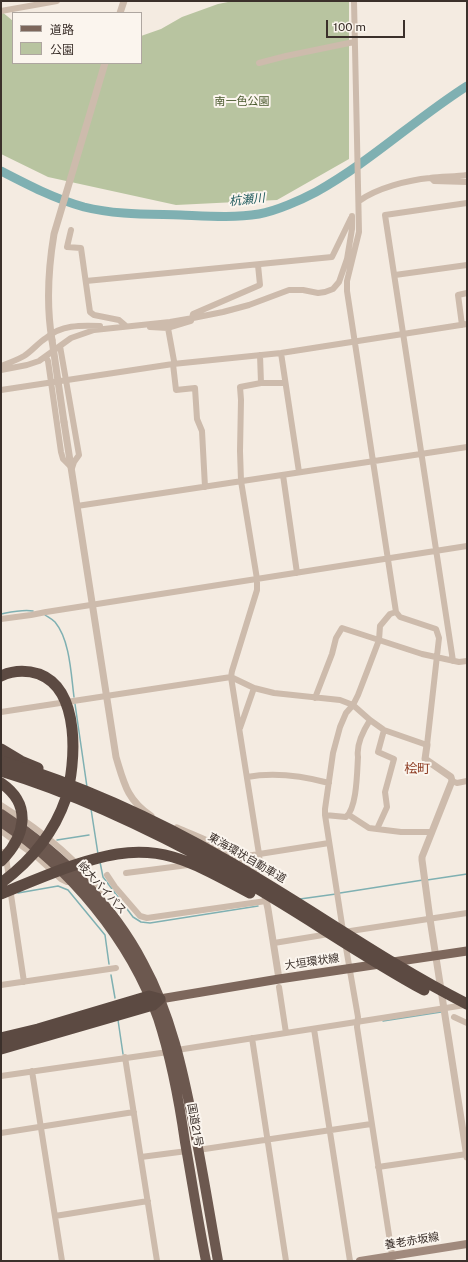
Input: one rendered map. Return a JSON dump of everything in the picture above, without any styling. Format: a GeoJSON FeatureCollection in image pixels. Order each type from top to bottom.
{"type":"FeatureCollection","features":[{"type":"Feature","properties":{"kind":"highway"},"geometry":{"type":"LineString","coordinates":[[1,676],[10,672],[26,671],[42,676],[56,686],[65,700],[68,710],[73,749],[71,776],[66,798],[55,823],[44,841],[31,857],[1,883]]}},
{"type":"Feature","properties":{"kind":"highway"},"geometry":{"type":"LineString","coordinates":[[1,684],[9,680],[23,677],[35,680],[48,688],[58,700],[62,711],[67,748],[65,774],[59,796],[50,819],[40,837],[27,852],[1,876]]}},
{"type":"Feature","properties":{"kind":"highway"},"geometry":{"type":"LineString","coordinates":[[1,749],[21,761],[93,791],[132,809],[159,824]]}},
{"type":"Feature","properties":{"kind":"highway","name":"東海環状自動車道"},"geometry":{"type":"LineString","coordinates":[[1,761],[81,790],[159,824],[228,861],[426,982],[467,1004]]}},
{"type":"Feature","properties":{"kind":"highway","name":"東海環状自動車道"},"geometry":{"type":"LineString","coordinates":[[1,771],[76,798],[181,846],[231,873],[366,957],[467,1013]]}},
{"type":"Feature","properties":{"kind":"highway"},"geometry":{"type":"LineString","coordinates":[[1,783],[12,792],[16,799],[22,814],[22,822],[18,839],[8,854],[1,861]]}},
{"type":"Feature","properties":{"kind":"highway","name":"岐大バイパス"},"geometry":{"type":"LineString","coordinates":[[1,814],[23,828],[57,857],[75,874],[113,916],[144,963],[154,1000]]}},
{"type":"Feature","properties":{"kind":"highway","name":"岐大バイパス"},"geometry":{"type":"LineString","coordinates":[[1,822],[19,834],[71,881],[87,898],[120,942],[154,1000]]}},
{"type":"Feature","properties":{"kind":"highway"},"geometry":{"type":"LineString","coordinates":[[1,894],[49,874],[107,855],[132,852],[158,854],[179,859],[201,868],[261,898],[366,957]]}},
{"type":"Feature","properties":{"kind":"highway"},"geometry":{"type":"LineString","coordinates":[[1,1038],[154,1000]]}},
{"type":"Feature","properties":{"kind":"highway"},"geometry":{"type":"LineString","coordinates":[[1,1049],[154,1000]]}},
{"type":"Feature","properties":{"kind":"highway","name":"国道21号"},"geometry":{"type":"LineString","coordinates":[[154,1000],[167,1016],[174,1078],[206,1261]]}},
{"type":"Feature","properties":{"kind":"highway","name":"国道21号"},"geometry":{"type":"LineString","coordinates":[[172,1051],[187,1090],[218,1261]]}},
{"type":"Feature","properties":{"kind":"main road","name":"大垣環状線"},"geometry":{"type":"LineString","coordinates":[[154,1000],[279,983],[350,969],[467,951]]}},
{"type":"Feature","properties":{"kind":"main road","name":"養老赤坂線"},"geometry":{"type":"LineString","coordinates":[[360,1261],[392,1258],[467,1244]]}},
{"type":"Feature","properties":{"kind":"street"},"geometry":{"type":"LineString","coordinates":[[1,10],[57,1]]}},
{"type":"Feature","properties":{"kind":"street"},"geometry":{"type":"LineString","coordinates":[[120,12],[124,1]]}},
{"type":"Feature","properties":{"kind":"street"},"geometry":{"type":"LineString","coordinates":[[354,1],[359,232],[347,281],[347,291],[396,612],[400,617],[436,629],[439,638],[425,759],[450,777],[452,781],[457,783],[467,781]]}},
{"type":"Feature","properties":{"kind":"street"},"geometry":{"type":"LineString","coordinates":[[259,64],[286,56],[354,42]]}},
{"type":"Feature","properties":{"kind":"street"},"geometry":{"type":"LineString","coordinates":[[105,64],[54,234],[50,259],[48,310],[116,757],[124,784],[130,796],[139,807],[151,816],[211,843],[238,858],[254,875],[264,890],[274,942],[286,1033]]}},
{"type":"Feature","properties":{"kind":"street"},"geometry":{"type":"LineString","coordinates":[[86,281],[332,257],[353,212],[365,196],[387,188],[430,177],[467,175]]}},
{"type":"Feature","properties":{"kind":"street"},"geometry":{"type":"LineString","coordinates":[[430,177],[434,181],[467,182]]}},
{"type":"Feature","properties":{"kind":"street"},"geometry":{"type":"LineString","coordinates":[[453,661],[385,215],[467,203]]}},
{"type":"Feature","properties":{"kind":"street"},"geometry":{"type":"LineString","coordinates":[[1,370],[39,361],[71,338],[94,330],[192,318],[223,312],[249,305],[289,290],[303,290],[318,293],[333,289],[339,282],[347,259],[352,229],[352,216]]}},
{"type":"Feature","properties":{"kind":"street"},"geometry":{"type":"LineString","coordinates":[[71,230],[67,247],[81,248],[90,312],[94,315],[119,320],[126,326]]}},
{"type":"Feature","properties":{"kind":"street"},"geometry":{"type":"LineString","coordinates":[[395,275],[467,264]]}},
{"type":"Feature","properties":{"kind":"street"},"geometry":{"type":"LineString","coordinates":[[139,325],[142,327],[168,328],[191,321],[193,314],[260,285],[258,265]]}},
{"type":"Feature","properties":{"kind":"street"},"geometry":{"type":"LineString","coordinates":[[1,390],[173,364],[281,353],[465,324],[458,295],[467,293]]}},
{"type":"Feature","properties":{"kind":"street"},"geometry":{"type":"LineString","coordinates":[[1,366],[23,357],[51,334],[61,329],[72,326],[100,326],[105,328]]}},
{"type":"Feature","properties":{"kind":"street"},"geometry":{"type":"LineString","coordinates":[[168,328],[174,360],[173,364],[176,390],[195,388],[197,419],[202,431],[205,487]]}},
{"type":"Feature","properties":{"kind":"street"},"geometry":{"type":"LineString","coordinates":[[60,346],[79,455],[72,468]]}},
{"type":"Feature","properties":{"kind":"street"},"geometry":{"type":"LineString","coordinates":[[281,353],[299,472]]}},
{"type":"Feature","properties":{"kind":"street"},"geometry":{"type":"LineString","coordinates":[[260,355],[261,383]]}},
{"type":"Feature","properties":{"kind":"street"},"geometry":{"type":"LineString","coordinates":[[46,357],[48,361],[61,452],[63,459],[72,468]]}},
{"type":"Feature","properties":{"kind":"street"},"geometry":{"type":"LineString","coordinates":[[254,875],[260,869],[259,854],[231,677],[257,590],[257,579],[241,481],[240,386],[261,383],[285,383]]}},
{"type":"Feature","properties":{"kind":"street"},"geometry":{"type":"LineString","coordinates":[[77,506],[467,447]]}},
{"type":"Feature","properties":{"kind":"street"},"geometry":{"type":"LineString","coordinates":[[283,475],[297,573]]}},
{"type":"Feature","properties":{"kind":"street"},"geometry":{"type":"LineString","coordinates":[[1,619],[467,546]]}},
{"type":"Feature","properties":{"kind":"street"},"geometry":{"type":"LineString","coordinates":[[392,1258],[325,809],[333,753],[340,727],[346,713],[353,705],[379,640],[380,626],[390,614],[396,612]]}},
{"type":"Feature","properties":{"kind":"street"},"geometry":{"type":"LineString","coordinates":[[315,698],[332,654],[336,638],[342,628],[437,657],[459,662],[467,661]]}},
{"type":"Feature","properties":{"kind":"street"},"geometry":{"type":"LineString","coordinates":[[1,712],[231,677],[254,688],[274,693],[340,700],[353,705],[384,730],[427,745]]}},
{"type":"Feature","properties":{"kind":"street"},"geometry":{"type":"LineString","coordinates":[[239,729],[254,688]]}},
{"type":"Feature","properties":{"kind":"street"},"geometry":{"type":"LineString","coordinates":[[325,815],[346,817],[349,815],[354,802],[358,757],[357,751],[363,732],[370,720]]}},
{"type":"Feature","properties":{"kind":"street"},"geometry":{"type":"LineString","coordinates":[[377,829],[387,807],[385,792],[394,760],[378,752],[384,730]]}},
{"type":"Feature","properties":{"kind":"street"},"geometry":{"type":"LineString","coordinates":[[247,777],[258,775],[287,776],[308,778],[329,783]]}},
{"type":"Feature","properties":{"kind":"street"},"geometry":{"type":"LineString","coordinates":[[452,781],[422,857],[425,886],[467,1157]]}},
{"type":"Feature","properties":{"kind":"street"},"geometry":{"type":"LineString","coordinates":[[1,805],[25,820],[76,864],[101,893],[100,901]]}},
{"type":"Feature","properties":{"kind":"street"},"geometry":{"type":"LineString","coordinates":[[349,815],[369,828],[402,832],[432,832]]}},
{"type":"Feature","properties":{"kind":"street"},"geometry":{"type":"LineString","coordinates":[[1,831],[37,856],[61,879],[67,882],[71,881]]}},
{"type":"Feature","properties":{"kind":"street"},"geometry":{"type":"LineString","coordinates":[[126,873],[238,858],[329,843]]}},
{"type":"Feature","properties":{"kind":"street"},"geometry":{"type":"LineString","coordinates":[[1,852],[5,852],[24,982]]}},
{"type":"Feature","properties":{"kind":"street"},"geometry":{"type":"LineString","coordinates":[[107,875],[115,887],[140,916],[147,918],[266,901]]}},
{"type":"Feature","properties":{"kind":"street"},"geometry":{"type":"LineString","coordinates":[[274,942],[467,913]]}},
{"type":"Feature","properties":{"kind":"street"},"geometry":{"type":"LineString","coordinates":[[1,985],[116,968]]}},
{"type":"Feature","properties":{"kind":"street"},"geometry":{"type":"LineString","coordinates":[[1,1076],[172,1051],[467,1004]]}},
{"type":"Feature","properties":{"kind":"street"},"geometry":{"type":"LineString","coordinates":[[454,1017],[467,1023]]}},
{"type":"Feature","properties":{"kind":"street"},"geometry":{"type":"LineString","coordinates":[[314,1028],[350,1261]]}},
{"type":"Feature","properties":{"kind":"street"},"geometry":{"type":"LineString","coordinates":[[252,1038],[286,1261]]}},
{"type":"Feature","properties":{"kind":"street"},"geometry":{"type":"LineString","coordinates":[[126,1057],[157,1261]]}},
{"type":"Feature","properties":{"kind":"street"},"geometry":{"type":"LineString","coordinates":[[32,1071],[62,1261]]}},
{"type":"Feature","properties":{"kind":"street"},"geometry":{"type":"LineString","coordinates":[[1,1133],[134,1112]]}},
{"type":"Feature","properties":{"kind":"street"},"geometry":{"type":"LineString","coordinates":[[198,1150],[371,1124]]}},
{"type":"Feature","properties":{"kind":"street"},"geometry":{"type":"LineString","coordinates":[[141,1157],[187,1151]]}},
{"type":"Feature","properties":{"kind":"street"},"geometry":{"type":"LineString","coordinates":[[378,1167],[467,1154]]}},
{"type":"Feature","properties":{"kind":"street"},"geometry":{"type":"LineString","coordinates":[[55,1216],[148,1201]]}},
{"type":"Feature","properties":{"kind":"green space","name":"南一色公園"},"geometry":{"type":"Polygon","coordinates":[[[233,1],[349,1],[349,159],[277,200],[176,205],[48,177],[1,154],[1,11],[12,20],[12,64],[142,64],[142,36],[161,29],[182,17],[218,4],[233,1]]]}},
{"type":"Feature","properties":{"kind":"waterway","name":"杭瀬川"},"geometry":{"type":"LineString","coordinates":[[1,171],[52,196],[73,204],[96,210],[132,214],[211,216],[240,216],[259,214],[296,202],[336,180],[467,86]]}},
{"type":"Feature","properties":{"kind":"waterway"},"geometry":{"type":"LineString","coordinates":[[1,614],[29,610],[33,611]]}},
{"type":"Feature","properties":{"kind":"waterway"},"geometry":{"type":"LineString","coordinates":[[45,615],[55,622],[64,638],[71,668],[74,697]]}},
{"type":"Feature","properties":{"kind":"waterway"},"geometry":{"type":"LineString","coordinates":[[75,704],[87,787]]}},
{"type":"Feature","properties":{"kind":"waterway"},"geometry":{"type":"LineString","coordinates":[[91,809],[98,854]]}},
{"type":"Feature","properties":{"kind":"waterway"},"geometry":{"type":"LineString","coordinates":[[57,840],[89,835]]}},
{"type":"Feature","properties":{"kind":"waterway"},"geometry":{"type":"LineString","coordinates":[[100,862],[103,877],[133,917],[141,922],[150,923],[258,906]]}},
{"type":"Feature","properties":{"kind":"waterway"},"geometry":{"type":"LineString","coordinates":[[427,880],[467,874]]}},
{"type":"Feature","properties":{"kind":"waterway"},"geometry":{"type":"LineString","coordinates":[[340,893],[423,880]]}},
{"type":"Feature","properties":{"kind":"waterway"},"geometry":{"type":"LineString","coordinates":[[18,893],[58,886],[68,890],[105,935],[109,964]]}},
{"type":"Feature","properties":{"kind":"waterway"},"geometry":{"type":"LineString","coordinates":[[300,899],[336,894]]}},
{"type":"Feature","properties":{"kind":"waterway"},"geometry":{"type":"LineString","coordinates":[[111,975],[115,998]]}},
{"type":"Feature","properties":{"kind":"waterway"},"geometry":{"type":"LineString","coordinates":[[383,1021],[441,1012]]}},
{"type":"Feature","properties":{"kind":"waterway"},"geometry":{"type":"LineString","coordinates":[[118,1020],[123,1054]]}},
{"type":"Feature","properties":{"kind":"district","name":"桧町"},"geometry":{"type":"Point","coordinates":[417,769]}}]}
